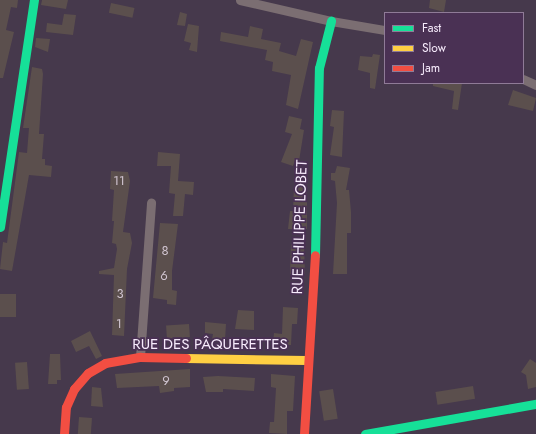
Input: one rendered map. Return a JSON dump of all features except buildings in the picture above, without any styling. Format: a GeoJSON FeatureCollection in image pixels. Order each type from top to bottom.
{"type":"FeatureCollection","features":[{"type":"Feature","properties":{"kind":"street"},"geometry":{"type":"LineString","coordinates":[[0,227],[34,0]]}},
{"type":"Feature","properties":{"kind":"street"},"geometry":{"type":"LineString","coordinates":[[240,0],[331,21],[384,30]]}},
{"type":"Feature","properties":{"kind":"street","name":"RUE PHILIPPE LOBET"},"geometry":{"type":"LineString","coordinates":[[304,434],[306,360],[316,238],[319,68],[331,21]]}},
{"type":"Feature","properties":{"kind":"street"},"geometry":{"type":"LineString","coordinates":[[524,79],[536,85]]}},
{"type":"Feature","properties":{"kind":"street"},"geometry":{"type":"LineString","coordinates":[[140,357],[151,202]]}},
{"type":"Feature","properties":{"kind":"street","name":"RUE DES PÂQUERETTES"},"geometry":{"type":"LineString","coordinates":[[64,434],[66,406],[74,389],[88,373],[106,363],[140,357],[306,360]]}},
{"type":"Feature","properties":{"kind":"street"},"geometry":{"type":"LineString","coordinates":[[365,434],[536,404]]}},
{"type":"Feature","properties":{"kind":"traffic: fast"},"geometry":{"type":"LineString","coordinates":[[0,227],[34,0]]}},
{"type":"Feature","properties":{"kind":"traffic: fast"},"geometry":{"type":"LineString","coordinates":[[315,255],[319,68],[331,21]]}},
{"type":"Feature","properties":{"kind":"traffic: fast"},"geometry":{"type":"LineString","coordinates":[[365,434],[536,404]]}},
{"type":"Feature","properties":{"kind":"traffic: slow"},"geometry":{"type":"LineString","coordinates":[[186,358],[306,360]]}},
{"type":"Feature","properties":{"kind":"traffic: jam"},"geometry":{"type":"LineString","coordinates":[[304,434],[315,255]]}},
{"type":"Feature","properties":{"kind":"traffic: jam"},"geometry":{"type":"LineString","coordinates":[[64,434],[66,407],[74,389],[88,373],[105,363],[140,357],[186,358]]}}]}
